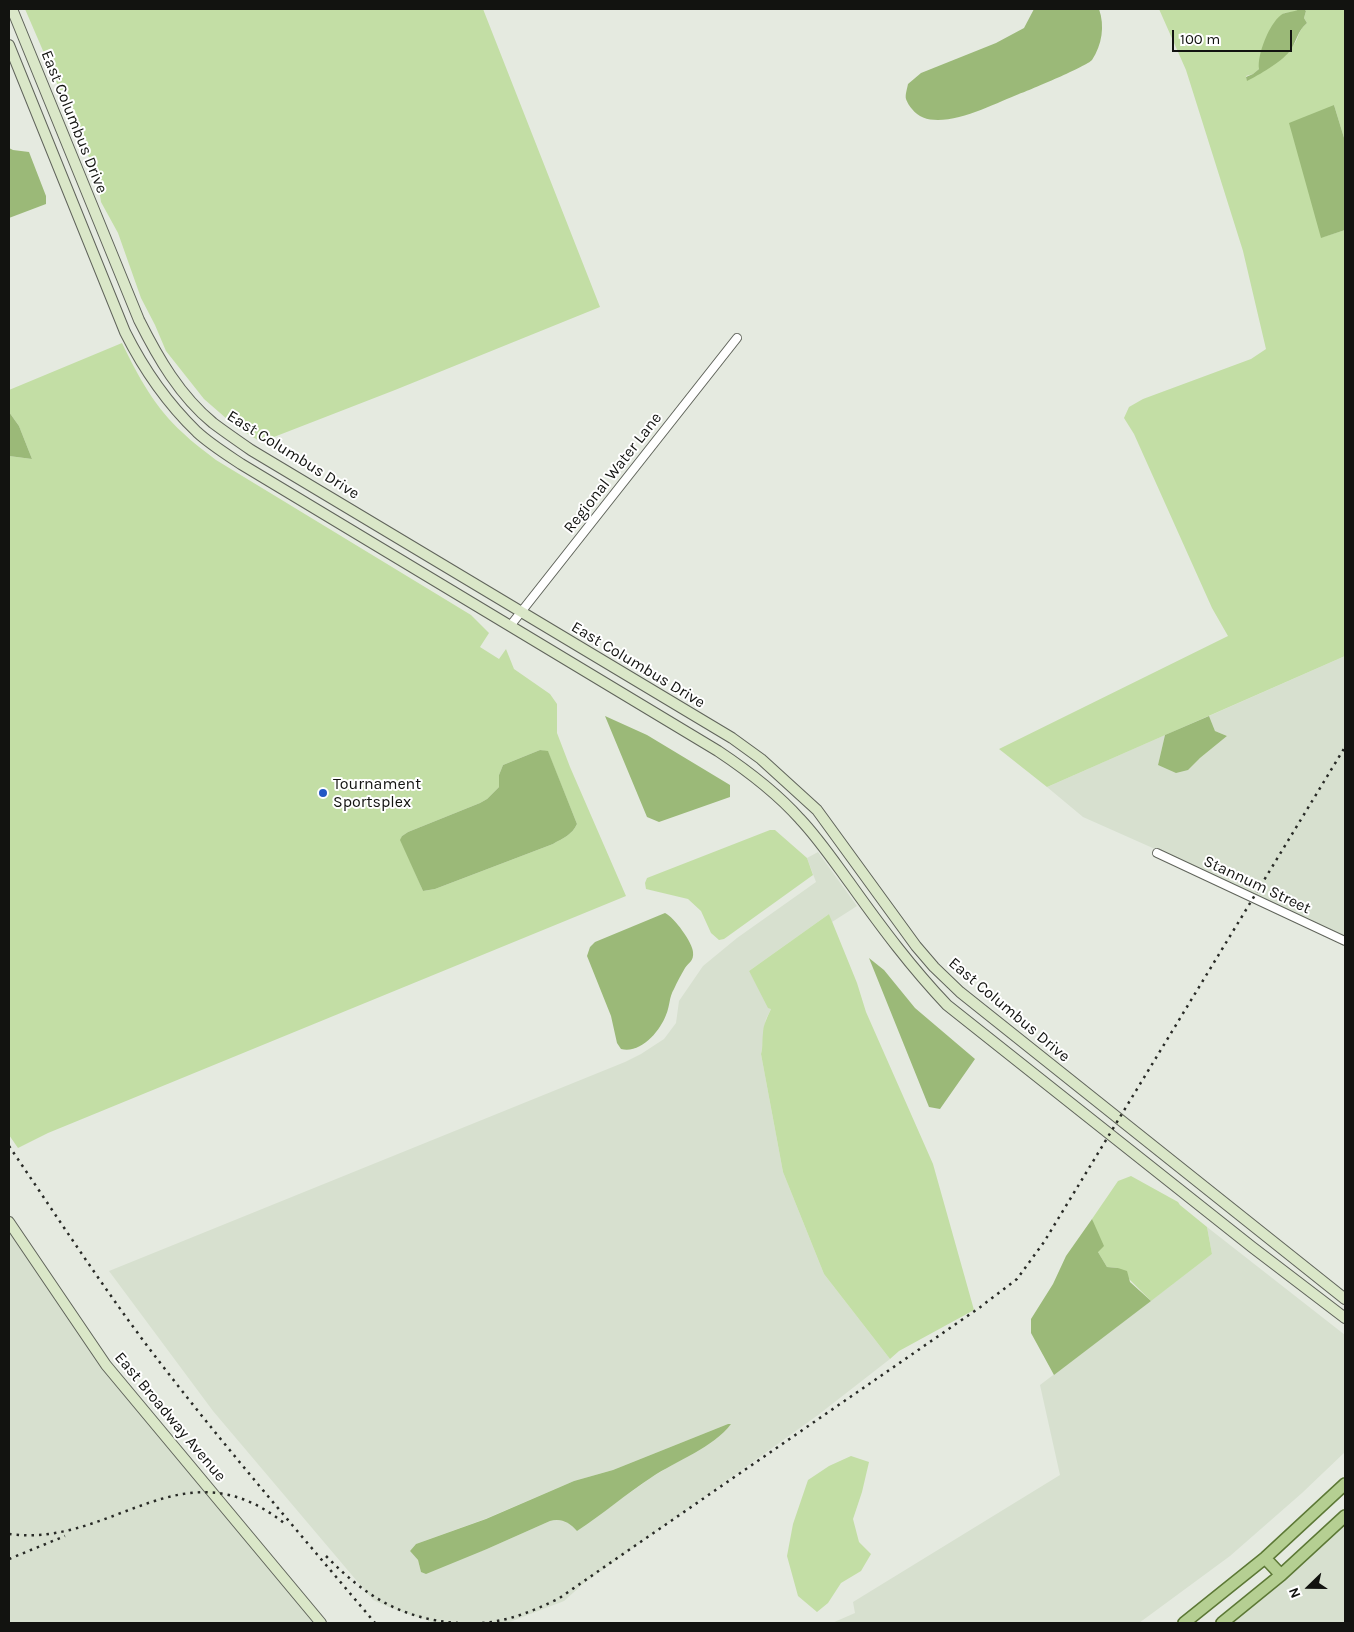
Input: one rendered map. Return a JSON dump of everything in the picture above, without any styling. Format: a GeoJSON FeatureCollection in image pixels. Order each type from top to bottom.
{"type":"FeatureCollection","features":[{"type":"Feature","properties":{"kind":"main road"},"geometry":{"type":"LineString","coordinates":[[1184,1623],[1265,1558],[1345,1484]]}},
{"type":"Feature","properties":{"kind":"main road"},"geometry":{"type":"LineString","coordinates":[[1222,1623],[1281,1575],[1345,1516]]}},
{"type":"Feature","properties":{"kind":"main road"},"geometry":{"type":"LineString","coordinates":[[1265,1558],[1281,1575]]}},
{"type":"Feature","properties":{"kind":"street","name":"East Columbus Drive"},"geometry":{"type":"LineString","coordinates":[[12,9],[138,320],[170,375],[212,422],[250,450],[723,733],[761,759],[816,810],[858,864],[922,953],[960,992],[1345,1300]]}},
{"type":"Feature","properties":{"kind":"street","name":"East Columbus Drive"},"geometry":{"type":"LineString","coordinates":[[9,45],[123,326],[138,357],[155,384],[198,433],[241,464],[718,750],[748,771],[776,794],[802,820],[902,955],[947,1005],[1252,1247],[1345,1318]]}},
{"type":"Feature","properties":{"kind":"street","name":"Regional Water Lane"},"geometry":{"type":"LineString","coordinates":[[510,626],[737,338]]}},
{"type":"Feature","properties":{"kind":"street","name":"Stannum Street"},"geometry":{"type":"LineString","coordinates":[[1157,853],[1345,941]]}},
{"type":"Feature","properties":{"kind":"street"},"geometry":{"type":"LineString","coordinates":[[844,875],[858,864]]}},
{"type":"Feature","properties":{"kind":"street","name":"East Broadway Avenue"},"geometry":{"type":"LineString","coordinates":[[9,1222],[106,1365],[322,1623]]}},
{"type":"Feature","properties":{"kind":"street"},"geometry":{"type":"LineString","coordinates":[[1252,1247],[1263,1233]]}},
{"type":"Feature","properties":{"kind":"shaded area"},"geometry":{"type":"Polygon","coordinates":[[[25,9],[483,9],[600,307],[261,442],[235,426],[204,399],[166,351],[141,298],[118,233],[101,202],[97,176],[25,9]]]}},
{"type":"Feature","properties":{"kind":"shaded area"},"geometry":{"type":"Polygon","coordinates":[[[1034,9],[1099,9],[1102,35],[1092,60],[1046,83],[964,116],[934,120],[922,117],[911,108],[906,97],[908,84],[921,73],[996,43],[1024,28],[1034,9]]]}},
{"type":"Feature","properties":{"kind":"shaded area"},"geometry":{"type":"Polygon","coordinates":[[[1159,9],[1299,9],[1295,12],[1284,13],[1259,69],[1253,74],[1246,76],[1247,80],[1285,55],[1295,43],[1301,30],[1307,23],[1304,18],[1306,11],[1304,9],[1345,9],[1345,141],[1334,105],[1323,237],[1345,230],[1345,656],[1047,787],[999,749],[1228,636],[1212,608],[1134,434],[1124,418],[1129,407],[1143,399],[1251,359],[1266,349],[1243,251],[1186,70],[1159,9]]]}},
{"type":"Feature","properties":{"kind":"shaded area"},"geometry":{"type":"Polygon","coordinates":[[[1299,9],[1306,11],[1304,18],[1307,23],[1289,52],[1275,64],[1247,81],[1246,77],[1259,69],[1262,48],[1272,25],[1283,14],[1299,9]]]}},
{"type":"Feature","properties":{"kind":"shaded area"},"geometry":{"type":"Polygon","coordinates":[[[1334,105],[1345,141],[1345,230],[1321,238],[1289,123],[1334,105]]]}},
{"type":"Feature","properties":{"kind":"shaded area"},"geometry":{"type":"Polygon","coordinates":[[[9,148],[29,152],[46,196],[46,204],[9,218],[9,148]]]}},
{"type":"Feature","properties":{"kind":"shaded area"},"geometry":{"type":"Polygon","coordinates":[[[122,343],[141,379],[164,413],[199,447],[216,460],[471,615],[489,633],[480,647],[499,659],[506,649],[514,669],[550,694],[557,704],[557,733],[626,896],[48,1133],[18,1148],[9,1135],[9,456],[32,459],[19,426],[9,412],[9,390],[122,343]],[[540,750],[503,765],[499,775],[499,787],[487,799],[402,836],[401,840],[423,891],[435,889],[553,844],[573,831],[577,824],[548,752],[540,750]]]}},
{"type":"Feature","properties":{"kind":"shaded area"},"geometry":{"type":"Polygon","coordinates":[[[9,412],[19,426],[32,459],[9,456],[9,412]]]}},
{"type":"Feature","properties":{"kind":"shaded area"},"geometry":{"type":"Polygon","coordinates":[[[1345,656],[1345,936],[1156,848],[1083,817],[1047,787],[1165,735],[1158,765],[1188,770],[1227,736],[1215,731],[1209,716],[1345,656]]]}},
{"type":"Feature","properties":{"kind":"shaded area"},"geometry":{"type":"Polygon","coordinates":[[[605,716],[647,735],[730,785],[730,797],[659,822],[647,817],[605,716]]]}},
{"type":"Feature","properties":{"kind":"shaded area"},"geometry":{"type":"Polygon","coordinates":[[[1209,716],[1215,731],[1227,736],[1188,770],[1176,773],[1158,765],[1165,735],[1209,716]]]}},
{"type":"Feature","properties":{"kind":"shaded area"},"geometry":{"type":"Polygon","coordinates":[[[540,750],[548,751],[577,824],[573,831],[553,844],[435,889],[423,891],[400,840],[402,836],[487,799],[499,787],[499,775],[503,765],[540,750]]]}},
{"type":"Feature","properties":{"kind":"shaded area"},"geometry":{"type":"Polygon","coordinates":[[[770,830],[775,830],[807,858],[813,875],[724,939],[719,940],[711,933],[701,911],[688,899],[646,889],[645,883],[647,878],[770,830]]]}},
{"type":"Feature","properties":{"kind":"shaded area"},"geometry":{"type":"Polygon","coordinates":[[[818,852],[857,906],[832,922],[829,914],[749,971],[771,1009],[766,1019],[761,1054],[783,1172],[824,1274],[890,1359],[818,1415],[583,1584],[564,1601],[507,1623],[435,1623],[373,1600],[213,1411],[109,1271],[641,1054],[664,1039],[676,1023],[679,1001],[703,966],[737,938],[816,882],[807,858],[818,852]],[[731,1424],[613,1470],[574,1481],[485,1519],[416,1544],[410,1551],[418,1560],[421,1572],[487,1549],[550,1521],[567,1522],[577,1530],[652,1477],[706,1445],[731,1424]]]}},
{"type":"Feature","properties":{"kind":"shaded area"},"geometry":{"type":"Polygon","coordinates":[[[665,913],[669,915],[687,937],[692,948],[693,957],[676,984],[666,1015],[659,1028],[642,1045],[628,1050],[621,1049],[617,1043],[611,1016],[587,956],[590,947],[595,942],[665,913]]]}},
{"type":"Feature","properties":{"kind":"shaded area"},"geometry":{"type":"Polygon","coordinates":[[[829,914],[857,983],[866,1012],[933,1164],[974,1310],[899,1351],[890,1359],[824,1274],[783,1172],[761,1054],[764,1027],[771,1009],[768,1008],[749,971],[829,914]]]}},
{"type":"Feature","properties":{"kind":"shaded area"},"geometry":{"type":"Polygon","coordinates":[[[869,958],[884,970],[915,1008],[975,1059],[940,1109],[929,1107],[869,958]]]}},
{"type":"Feature","properties":{"kind":"shaded area"},"geometry":{"type":"Polygon","coordinates":[[[1131,1176],[1178,1202],[1207,1227],[1212,1254],[1151,1301],[1118,1268],[1107,1267],[1098,1252],[1092,1219],[1118,1181],[1131,1176]]]}},
{"type":"Feature","properties":{"kind":"shaded area"},"geometry":{"type":"Polygon","coordinates":[[[1092,1219],[1104,1246],[1098,1252],[1107,1267],[1127,1271],[1130,1282],[1151,1301],[1054,1375],[1031,1333],[1031,1319],[1053,1284],[1066,1256],[1092,1219]]]}},
{"type":"Feature","properties":{"kind":"shaded area"},"geometry":{"type":"Polygon","coordinates":[[[1207,1227],[1345,1335],[1345,1452],[1302,1493],[1230,1556],[1139,1623],[832,1623],[855,1613],[853,1602],[1060,1475],[1040,1385],[1212,1254],[1207,1227]]]}},
{"type":"Feature","properties":{"kind":"shaded area"},"geometry":{"type":"Polygon","coordinates":[[[9,1230],[103,1368],[316,1623],[9,1623],[9,1230]]]}},
{"type":"Feature","properties":{"kind":"shaded area"},"geometry":{"type":"Polygon","coordinates":[[[731,1424],[715,1440],[652,1477],[577,1531],[565,1521],[550,1521],[426,1574],[421,1572],[418,1560],[410,1551],[416,1544],[486,1519],[574,1481],[613,1470],[731,1424]]]}},
{"type":"Feature","properties":{"kind":"shaded area"},"geometry":{"type":"Polygon","coordinates":[[[851,1456],[869,1462],[853,1519],[859,1542],[871,1554],[861,1571],[841,1583],[828,1603],[817,1612],[798,1596],[787,1556],[793,1524],[808,1480],[829,1466],[851,1456]]]}},
{"type":"Feature","properties":{"kind":"shaded area"},"geometry":{"type":"Polygon","coordinates":[[[1345,1522],[1345,1623],[1229,1623],[1310,1556],[1345,1522]]]}},
{"type":"Feature","properties":{"kind":"railway"},"geometry":{"type":"LineString","coordinates":[[482,1623],[521,1615],[558,1599],[979,1308],[1017,1279],[1044,1242],[1345,747]]}},
{"type":"Feature","properties":{"kind":"railway"},"geometry":{"type":"LineString","coordinates":[[9,1146],[100,1281],[184,1394],[375,1623]]}},
{"type":"Feature","properties":{"kind":"railway"},"geometry":{"type":"LineString","coordinates":[[9,1534],[46,1534],[82,1527],[147,1503],[180,1495],[213,1493],[247,1501],[284,1523]]}},
{"type":"Feature","properties":{"kind":"railway"},"geometry":{"type":"LineString","coordinates":[[9,1559],[65,1536]]}},
{"type":"Feature","properties":{"kind":"railway"},"geometry":{"type":"LineString","coordinates":[[326,1556],[355,1583],[385,1603],[401,1611],[419,1616],[438,1621],[458,1623]]}},
{"type":"Feature","properties":{"kind":"place","name":"Tournament Sportsplex"},"geometry":{"type":"Point","coordinates":[323,793]}}]}
